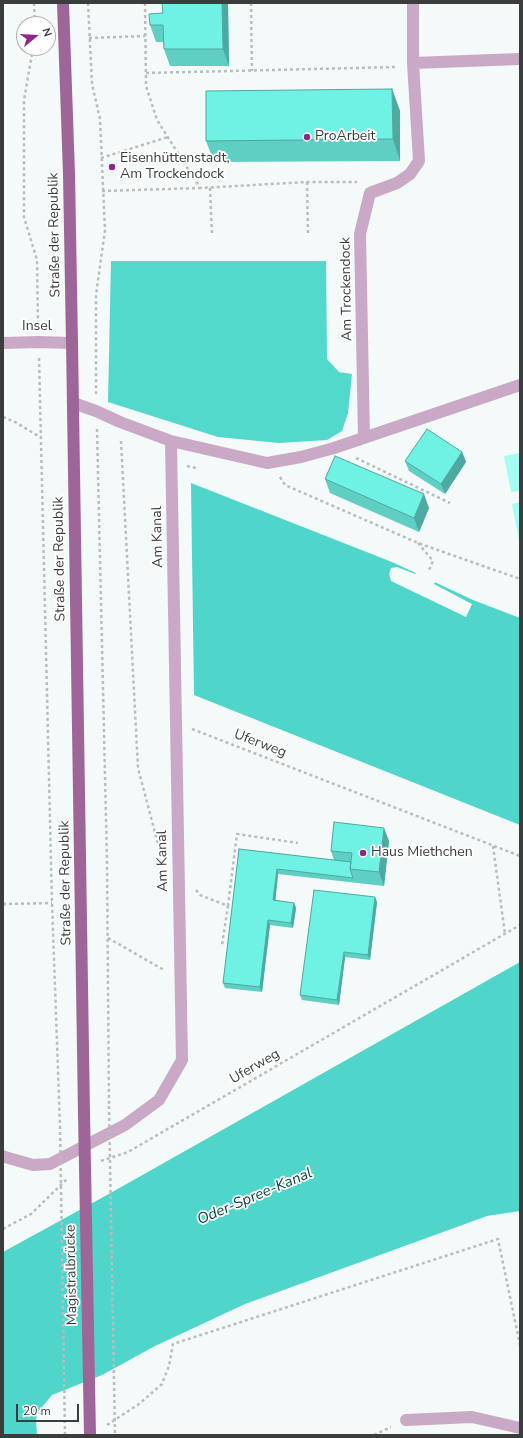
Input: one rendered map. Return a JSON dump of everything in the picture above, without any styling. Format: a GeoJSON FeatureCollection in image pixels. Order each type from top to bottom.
{"type":"FeatureCollection","features":[{"type":"Feature","properties":{"kind":"main road","name":"Straße der Republik"},"geometry":{"type":"LineString","coordinates":[[63,3],[72,342],[84,1114]]}},
{"type":"Feature","properties":{"kind":"main road","name":"Magistralbrücke"},"geometry":{"type":"LineString","coordinates":[[84,1114],[90,1435]]}},
{"type":"Feature","properties":{"kind":"street","name":"Am Trockendock"},"geometry":{"type":"LineString","coordinates":[[364,437],[360,234],[370,193],[397,183],[410,174],[419,161],[413,63],[413,3]]}},
{"type":"Feature","properties":{"kind":"street"},"geometry":{"type":"LineString","coordinates":[[413,63],[520,58]]}},
{"type":"Feature","properties":{"kind":"street","name":"Insel"},"geometry":{"type":"LineString","coordinates":[[3,344],[72,342]]}},
{"type":"Feature","properties":{"kind":"street"},"geometry":{"type":"LineString","coordinates":[[73,403],[172,441],[268,463],[301,457],[334,448],[520,386]]}},
{"type":"Feature","properties":{"kind":"street","name":"Am Kanal"},"geometry":{"type":"LineString","coordinates":[[3,1156],[5,1158],[33,1165],[50,1164],[125,1125],[159,1100],[182,1060],[175,722],[172,441]]}},
{"type":"Feature","properties":{"kind":"street"},"geometry":{"type":"LineString","coordinates":[[406,1420],[472,1417],[520,1428]]}},
{"type":"Feature","properties":{"kind":"path"},"geometry":{"type":"LineString","coordinates":[[34,3],[35,16]]}},
{"type":"Feature","properties":{"kind":"path"},"geometry":{"type":"LineString","coordinates":[[88,3],[92,84],[100,119],[102,191],[105,230],[96,294],[96,411],[107,862],[108,1106],[115,1435]]}},
{"type":"Feature","properties":{"kind":"path"},"geometry":{"type":"LineString","coordinates":[[145,3],[146,86],[158,120],[200,188]]}},
{"type":"Feature","properties":{"kind":"path"},"geometry":{"type":"LineString","coordinates":[[251,3],[252,71]]}},
{"type":"Feature","properties":{"kind":"path"},"geometry":{"type":"LineString","coordinates":[[89,38],[145,36]]}},
{"type":"Feature","properties":{"kind":"path"},"geometry":{"type":"LineString","coordinates":[[31,56],[24,100],[24,217],[36,260],[52,903],[60,1126],[65,1435]]}},
{"type":"Feature","properties":{"kind":"path"},"geometry":{"type":"LineString","coordinates":[[146,73],[398,67],[413,63]]}},
{"type":"Feature","properties":{"kind":"path"},"geometry":{"type":"LineString","coordinates":[[101,158],[168,137]]}},
{"type":"Feature","properties":{"kind":"path"},"geometry":{"type":"LineString","coordinates":[[102,191],[210,188],[307,182],[360,182]]}},
{"type":"Feature","properties":{"kind":"path"},"geometry":{"type":"LineString","coordinates":[[307,182],[308,233]]}},
{"type":"Feature","properties":{"kind":"path"},"geometry":{"type":"LineString","coordinates":[[210,188],[212,233]]}},
{"type":"Feature","properties":{"kind":"path"},"geometry":{"type":"LineString","coordinates":[[3,417],[41,437]]}},
{"type":"Feature","properties":{"kind":"path"},"geometry":{"type":"LineString","coordinates":[[120,422],[138,768],[158,844],[162,850]]}},
{"type":"Feature","properties":{"kind":"path"},"geometry":{"type":"LineString","coordinates":[[334,448],[450,503]]}},
{"type":"Feature","properties":{"kind":"path"},"geometry":{"type":"LineString","coordinates":[[268,463],[279,474],[285,485],[418,543],[520,579]]}},
{"type":"Feature","properties":{"kind":"path"},"geometry":{"type":"LineString","coordinates":[[418,543],[433,561],[429,570]]}},
{"type":"Feature","properties":{"kind":"path","name":"Uferweg"},"geometry":{"type":"LineString","coordinates":[[175,722],[520,856]]}},
{"type":"Feature","properties":{"kind":"path"},"geometry":{"type":"LineString","coordinates":[[222,945],[237,834],[298,843]]}},
{"type":"Feature","properties":{"kind":"path"},"geometry":{"type":"LineString","coordinates":[[493,846],[505,934]]}},
{"type":"Feature","properties":{"kind":"path"},"geometry":{"type":"LineString","coordinates":[[178,873],[200,895],[228,906]]}},
{"type":"Feature","properties":{"kind":"path"},"geometry":{"type":"LineString","coordinates":[[3,904],[52,903]]}},
{"type":"Feature","properties":{"kind":"path","name":"Uferweg"},"geometry":{"type":"LineString","coordinates":[[99,1162],[128,1152],[520,925]]}},
{"type":"Feature","properties":{"kind":"path"},"geometry":{"type":"LineString","coordinates":[[108,938],[180,979]]}},
{"type":"Feature","properties":{"kind":"path"},"geometry":{"type":"LineString","coordinates":[[56,1176],[63,1174]]}},
{"type":"Feature","properties":{"kind":"path"},"geometry":{"type":"LineString","coordinates":[[3,1229],[31,1214],[72,1174]]}},
{"type":"Feature","properties":{"kind":"path"},"geometry":{"type":"LineString","coordinates":[[102,1427],[139,1404],[162,1384],[169,1366],[173,1344],[498,1239],[520,1345]]}},
{"type":"Feature","properties":{"kind":"shaded area"},"geometry":{"type":"Polygon","coordinates":[[[111,261],[326,261],[327,359],[339,372],[352,374],[348,413],[342,431],[327,440],[279,443],[218,437],[108,402],[111,261]]]}},
{"type":"Feature","properties":{"kind":"shaded area"},"geometry":{"type":"Polygon","coordinates":[[[520,453],[520,491],[511,492],[504,456],[520,453]]]}},
{"type":"Feature","properties":{"kind":"shaded area"},"geometry":{"type":"Polygon","coordinates":[[[520,502],[520,540],[519,540],[512,504],[520,502]]]}},
{"type":"Feature","properties":{"kind":"water"},"geometry":{"type":"Polygon","coordinates":[[[191,483],[392,562],[473,600],[520,618],[520,825],[194,695],[191,483]]]}},
{"type":"Feature","properties":{"kind":"water","name":"Oder-Spree-Kanal"},"geometry":{"type":"Polygon","coordinates":[[[520,962],[520,1211],[487,1216],[245,1304],[155,1346],[102,1375],[52,1395],[37,1413],[37,1435],[3,1435],[3,1252],[520,962]]]}},
{"type":"Feature","properties":{"kind":"pier"},"geometry":{"type":"Polygon","coordinates":[[[397,567],[415,574],[417,571],[436,580],[434,584],[472,604],[466,617],[391,581],[389,574],[391,568],[397,567]]]}},
{"type":"Feature","properties":{"kind":"building"},"geometry":{"type":"Polygon","coordinates":[[[162,3],[222,3],[223,49],[164,49],[163,25],[150,25],[149,14],[163,13],[162,3]]]}},
{"type":"Feature","properties":{"kind":"building"},"geometry":{"type":"Polygon","coordinates":[[[392,89],[393,139],[206,141],[206,91],[392,89]]]}},
{"type":"Feature","properties":{"kind":"building"},"geometry":{"type":"Polygon","coordinates":[[[427,429],[462,452],[441,484],[405,461],[427,429]]]}},
{"type":"Feature","properties":{"kind":"building"},"geometry":{"type":"Polygon","coordinates":[[[335,456],[424,494],[414,518],[325,479],[335,456]]]}},
{"type":"Feature","properties":{"kind":"building"},"geometry":{"type":"Polygon","coordinates":[[[334,822],[384,828],[379,872],[350,869],[352,853],[331,851],[334,822]]]}},
{"type":"Feature","properties":{"kind":"building"},"geometry":{"type":"Polygon","coordinates":[[[239,849],[351,862],[350,869],[353,878],[277,869],[273,900],[294,903],[291,923],[268,920],[260,987],[223,983],[239,849]]]}},
{"type":"Feature","properties":{"kind":"building"},"geometry":{"type":"Polygon","coordinates":[[[314,890],[375,897],[368,955],[344,952],[337,1000],[300,995],[314,890]]]}},
{"type":"Feature","properties":{"kind":"place","name":"ProArbeit"},"geometry":{"type":"Point","coordinates":[307,137]}},
{"type":"Feature","properties":{"kind":"place","name":"Eisenhüttenstadt, Am Trockendock"},"geometry":{"type":"Point","coordinates":[112,167]}},
{"type":"Feature","properties":{"kind":"place","name":"Haus Miethchen"},"geometry":{"type":"Point","coordinates":[363,853]}}]}
